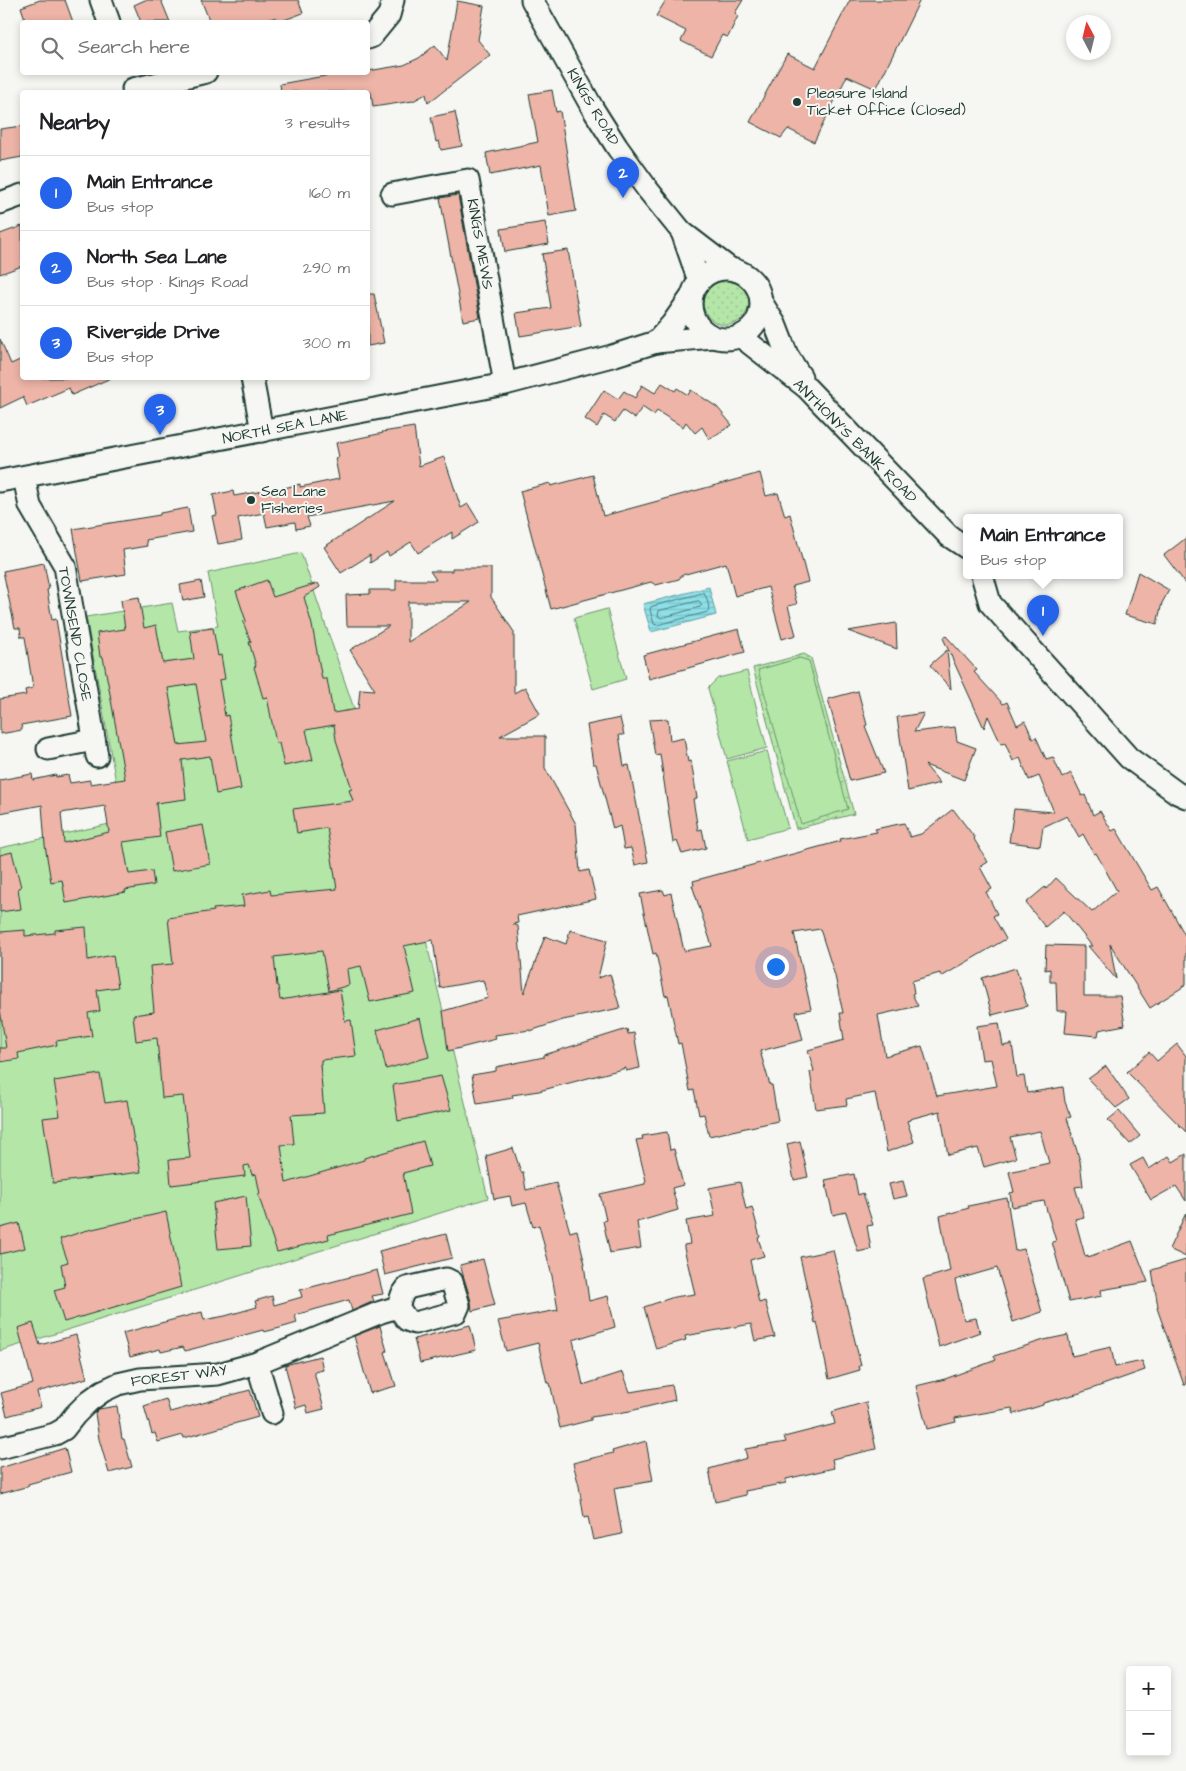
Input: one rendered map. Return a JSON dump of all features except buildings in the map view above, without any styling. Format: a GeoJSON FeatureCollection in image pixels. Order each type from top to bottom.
{"type":"FeatureCollection","features":[{"type":"Feature","properties":{"kind":"street"},"geometry":{"type":"LineString","coordinates":[[101,0],[108,20]]}},
{"type":"Feature","properties":{"kind":"street"},"geometry":{"type":"LineString","coordinates":[[370,38],[389,15],[393,0]]}},
{"type":"Feature","properties":{"kind":"street","name":"KINGS ROAD"},"geometry":{"type":"LineString","coordinates":[[532,0],[617,147],[682,232],[729,268]]}},
{"type":"Feature","properties":{"kind":"street"},"geometry":{"type":"LineString","coordinates":[[131,85],[189,75]]}},
{"type":"Feature","properties":{"kind":"street","name":"KINGS MEWS"},"geometry":{"type":"LineString","coordinates":[[392,194],[468,180],[505,384]]}},
{"type":"Feature","properties":{"kind":"street"},"geometry":{"type":"LineString","coordinates":[[0,203],[20,196]]}},
{"type":"Feature","properties":{"kind":"street","name":"KINGS ROAD"},"geometry":{"type":"LineString","coordinates":[[682,232],[695,289]]}},
{"type":"Feature","properties":{"kind":"street"},"geometry":{"type":"LineString","coordinates":[[656,342],[672,324],[695,289],[713,270],[729,268],[747,275],[754,282],[760,292],[762,303],[775,324],[787,354],[807,388]]}},
{"type":"Feature","properties":{"kind":"street"},"geometry":{"type":"LineString","coordinates":[[695,289],[691,310],[695,321],[702,330],[713,337],[722,339],[740,336],[750,330],[756,323],[762,303]]}},
{"type":"Feature","properties":{"kind":"street","name":"ANTHONY'S BANK ROAD"},"geometry":{"type":"LineString","coordinates":[[740,336],[807,388],[949,536],[963,545]]}},
{"type":"Feature","properties":{"kind":"street","name":"NORTH SEA LANE"},"geometry":{"type":"LineString","coordinates":[[0,481],[505,384],[612,356],[656,342],[713,337]]}},
{"type":"Feature","properties":{"kind":"street"},"geometry":{"type":"LineString","coordinates":[[252,380],[262,431]]}},
{"type":"Feature","properties":{"kind":"street","name":"TOWNSEND CLOSE"},"geometry":{"type":"LineString","coordinates":[[24,477],[30,506],[65,566],[96,748],[48,749]]}},
{"type":"Feature","properties":{"kind":"street"},"geometry":{"type":"LineString","coordinates":[[983,579],[990,603],[1130,758],[1177,793],[1186,797]]}},
{"type":"Feature","properties":{"kind":"street","name":"FOREST WAY"},"geometry":{"type":"LineString","coordinates":[[0,1448],[55,1434],[64,1428],[89,1401],[103,1391],[118,1384],[140,1379],[218,1374],[257,1363],[381,1312],[398,1307]]}},
{"type":"Feature","properties":{"kind":"street"},"geometry":{"type":"LineString","coordinates":[[257,1363],[272,1413]]}},
{"type":"Feature","properties":{"kind":"green space"},"geometry":{"type":"Polygon","coordinates":[[[721,279],[731,279],[745,289],[749,302],[745,315],[739,321],[731,325],[721,325],[707,315],[703,307],[703,297],[713,283],[721,279]]]}},
{"type":"Feature","properties":{"kind":"green space"},"geometry":{"type":"Polygon","coordinates":[[[301,553],[409,870],[488,1198],[0,1351],[0,848],[123,821],[86,617],[172,603],[178,631],[218,626],[208,573],[301,553]]]}},
{"type":"Feature","properties":{"kind":"green space"},"geometry":{"type":"Polygon","coordinates":[[[607,609],[626,679],[593,689],[574,618],[607,609]]]}},
{"type":"Feature","properties":{"kind":"green space"},"geometry":{"type":"Polygon","coordinates":[[[804,654],[811,658],[854,814],[796,829],[753,668],[804,654]]]}},
{"type":"Feature","properties":{"kind":"green space"},"geometry":{"type":"Polygon","coordinates":[[[800,658],[809,661],[848,809],[801,824],[758,670],[800,658]]]}},
{"type":"Feature","properties":{"kind":"green space"},"geometry":{"type":"Polygon","coordinates":[[[747,671],[767,748],[727,759],[708,688],[718,678],[747,671]]]}},
{"type":"Feature","properties":{"kind":"green space"},"geometry":{"type":"Polygon","coordinates":[[[767,751],[788,828],[748,839],[727,761],[767,751]]]}},
{"type":"Feature","properties":{"kind":"water"},"geometry":{"type":"Polygon","coordinates":[[[709,587],[716,615],[651,632],[643,604],[709,587]]]}},
{"type":"Feature","properties":{"kind":"place","name":"Pleasure Island Ticket Office (Closed)"},"geometry":{"type":"Point","coordinates":[797,102]}},
{"type":"Feature","properties":{"kind":"place","name":"North Sea Lane"},"geometry":{"type":"Point","coordinates":[623,198]}},
{"type":"Feature","properties":{"kind":"place","name":"Riverside Drive"},"geometry":{"type":"Point","coordinates":[160,435]}},
{"type":"Feature","properties":{"kind":"place","name":"Sea Lane Fisheries"},"geometry":{"type":"Point","coordinates":[251,500]}},
{"type":"Feature","properties":{"kind":"place","name":"Main Entrance"},"geometry":{"type":"Point","coordinates":[1043,636]}}]}
